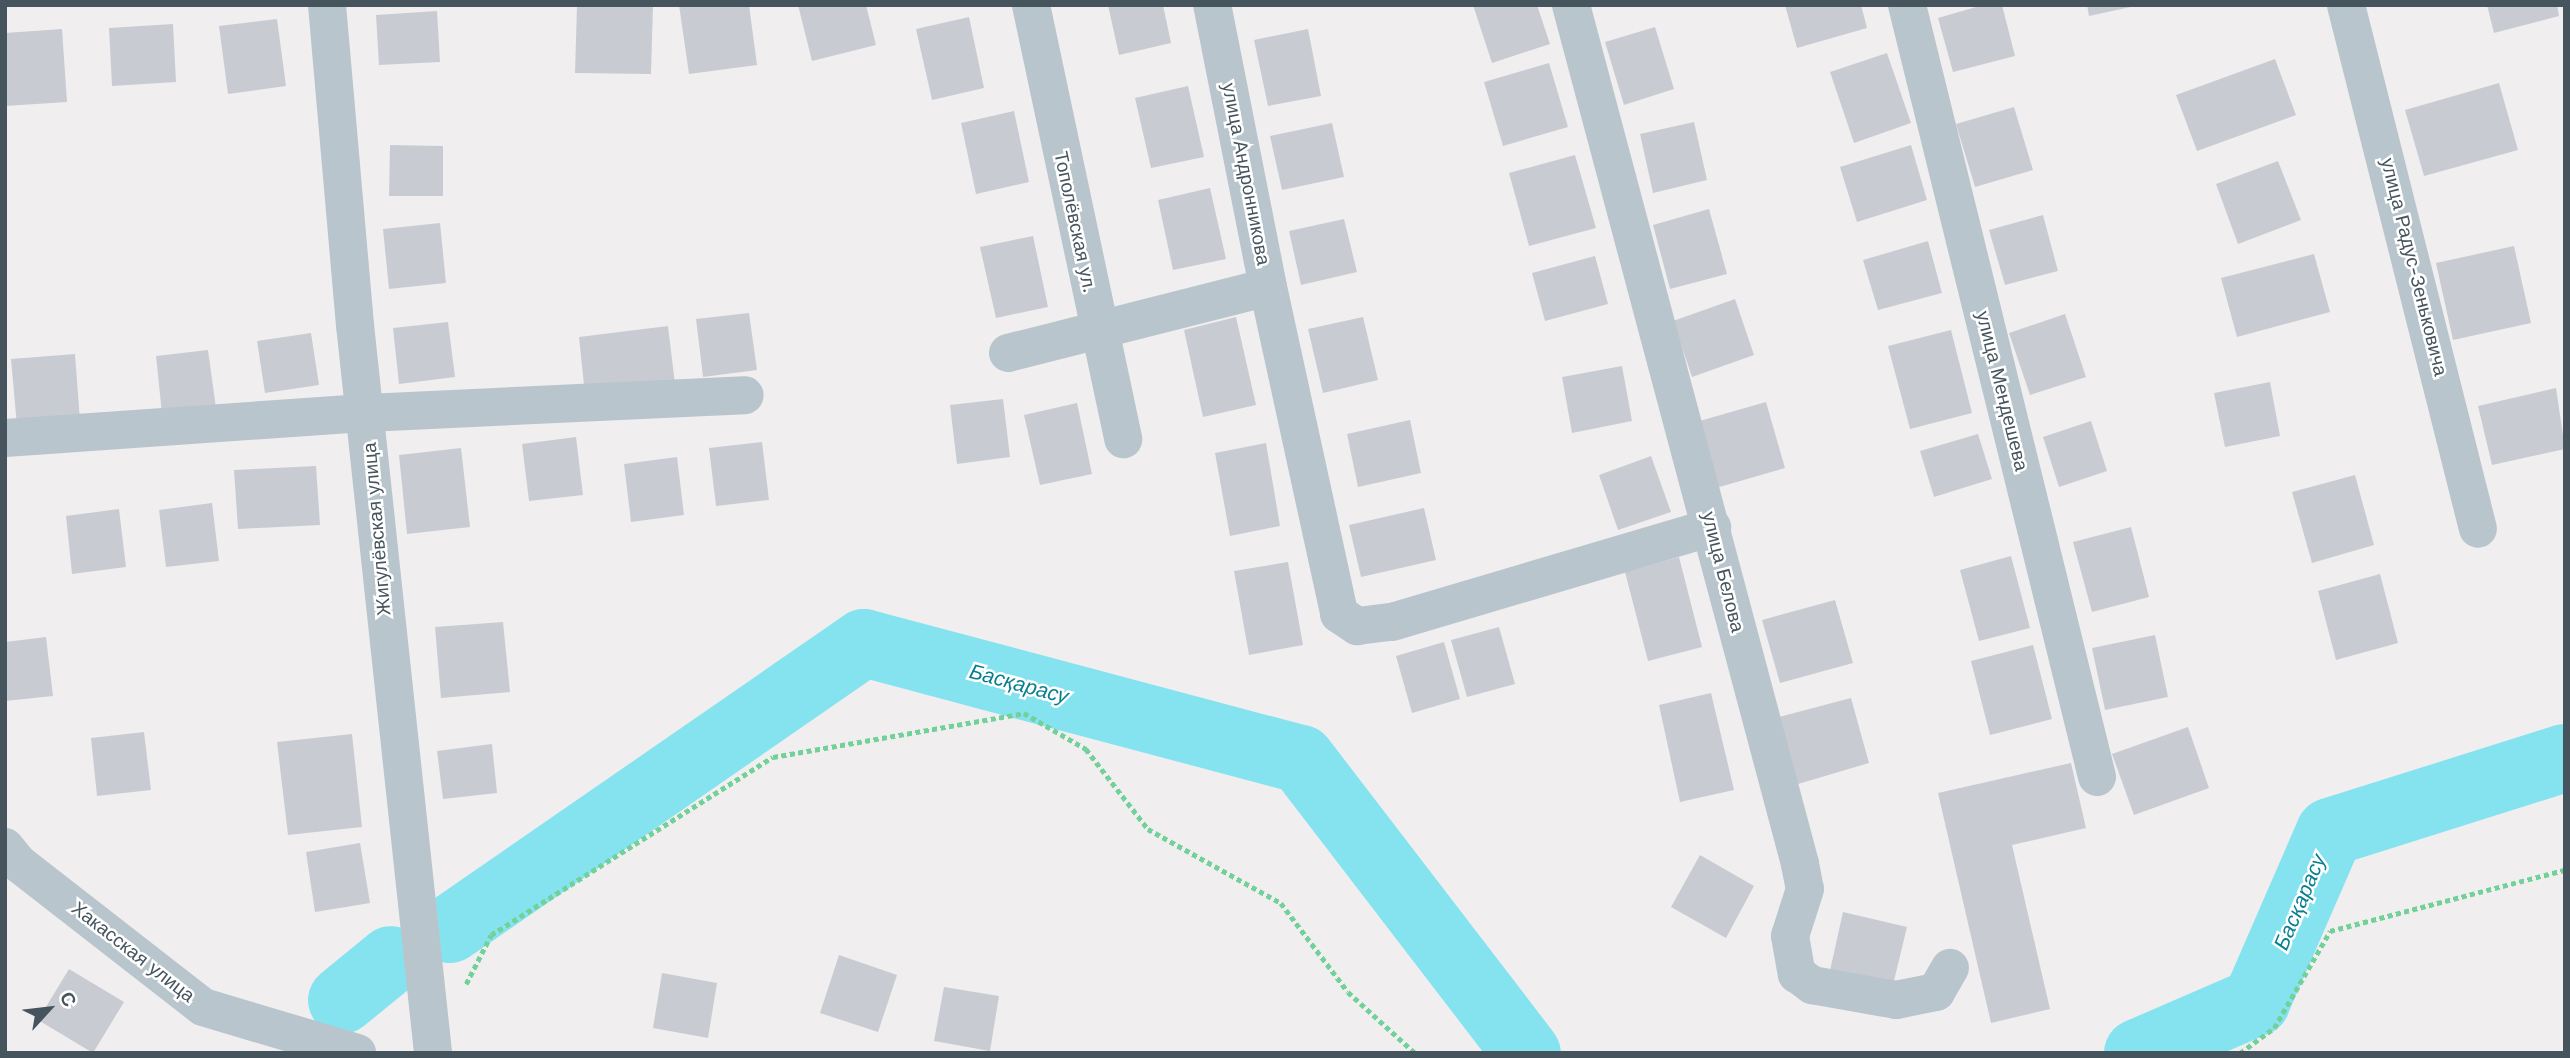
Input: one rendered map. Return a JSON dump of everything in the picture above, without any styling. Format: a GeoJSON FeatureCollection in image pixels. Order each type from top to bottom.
{"type":"FeatureCollection","features":[{"type":"Feature","properties":{"kind":"street","name":"Жигулёвская улица"},"geometry":{"type":"LineString","coordinates":[[327,5],[431,1052]]}},
{"type":"Feature","properties":{"kind":"street","name":"Тополёвская ул."},"geometry":{"type":"LineString","coordinates":[[1031,5],[1122,439]]}},
{"type":"Feature","properties":{"kind":"street","name":"улица Андронникова"},"geometry":{"type":"LineString","coordinates":[[1008,353],[1268,287],[1212,5]]}},
{"type":"Feature","properties":{"kind":"street","name":"улица Белова"},"geometry":{"type":"LineString","coordinates":[[1572,5],[1712,527],[1772,771],[1800,864],[1805,889],[1790,936],[1797,974],[1812,985],[1896,1000],[1936,992],[1950,968]]}},
{"type":"Feature","properties":{"kind":"street","name":"улица Мендешева"},"geometry":{"type":"LineString","coordinates":[[1907,5],[2097,777]]}},
{"type":"Feature","properties":{"kind":"street","name":"улица Радус-Зеньковича"},"geometry":{"type":"LineString","coordinates":[[2346,5],[2478,529]]}},
{"type":"Feature","properties":{"kind":"street"},"geometry":{"type":"LineString","coordinates":[[1268,287],[1339,614],[1357,626],[1392,622],[1712,527]]}},
{"type":"Feature","properties":{"kind":"street"},"geometry":{"type":"LineString","coordinates":[[5,438],[367,412],[746,396]]}},
{"type":"Feature","properties":{"kind":"street","name":"Хакасская улица"},"geometry":{"type":"LineString","coordinates":[[5,847],[18,863],[203,1007],[357,1053]]}},
{"type":"Feature","properties":{"kind":"path"},"geometry":{"type":"LineString","coordinates":[[462,993],[491,935],[773,757],[1024,713],[1086,750],[1148,829],[1281,903],[1349,992],[1415,1053]]}},
{"type":"Feature","properties":{"kind":"path"},"geometry":{"type":"LineString","coordinates":[[2240,1053],[2274,1028],[2330,931],[2565,870]]}},
{"type":"Feature","properties":{"kind":"building"},"geometry":{"type":"Polygon","coordinates":[[[577,5],[653,5],[651,74],[575,73],[577,5]]]}},
{"type":"Feature","properties":{"kind":"building"},"geometry":{"type":"Polygon","coordinates":[[[679,5],[749,5],[757,65],[689,74],[679,5]]]}},
{"type":"Feature","properties":{"kind":"building"},"geometry":{"type":"Polygon","coordinates":[[[798,5],[866,5],[876,45],[812,61],[798,5]]]}},
{"type":"Feature","properties":{"kind":"building"},"geometry":{"type":"Polygon","coordinates":[[[1108,5],[1163,5],[1171,43],[1119,55],[1108,5]]]}},
{"type":"Feature","properties":{"kind":"building"},"geometry":{"type":"Polygon","coordinates":[[[1473,5],[1537,5],[1550,44],[1492,63],[1473,5]]]}},
{"type":"Feature","properties":{"kind":"building"},"geometry":{"type":"Polygon","coordinates":[[[1785,5],[1861,5],[1867,28],[1797,48],[1785,5]]]}},
{"type":"Feature","properties":{"kind":"building"},"geometry":{"type":"Polygon","coordinates":[[[1983,5],[2002,5],[2015,56],[1953,72],[1938,18],[1983,5]]]}},
{"type":"Feature","properties":{"kind":"building"},"geometry":{"type":"Polygon","coordinates":[[[2087,5],[2134,5],[2135,6],[2089,16],[2087,5]]]}},
{"type":"Feature","properties":{"kind":"building"},"geometry":{"type":"Polygon","coordinates":[[[2487,5],[2557,5],[2559,16],[2494,33],[2487,5]]]}},
{"type":"Feature","properties":{"kind":"building"},"geometry":{"type":"Polygon","coordinates":[[[437,11],[440,62],[379,65],[376,15],[437,11]]]}},
{"type":"Feature","properties":{"kind":"building"},"geometry":{"type":"Polygon","coordinates":[[[969,17],[984,88],[932,100],[916,29],[969,17]]]}},
{"type":"Feature","properties":{"kind":"building"},"geometry":{"type":"Polygon","coordinates":[[[277,19],[286,86],[228,94],[219,26],[277,19]]]}},
{"type":"Feature","properties":{"kind":"building"},"geometry":{"type":"Polygon","coordinates":[[[173,24],[176,82],[112,86],[109,28],[173,24]]]}},
{"type":"Feature","properties":{"kind":"building"},"geometry":{"type":"Polygon","coordinates":[[[1655,27],[1674,89],[1624,105],[1605,42],[1655,27]]]}},
{"type":"Feature","properties":{"kind":"building"},"geometry":{"type":"Polygon","coordinates":[[[62,29],[67,102],[5,106],[5,33],[62,29]]]}},
{"type":"Feature","properties":{"kind":"building"},"geometry":{"type":"Polygon","coordinates":[[[1308,29],[1321,96],[1268,106],[1254,40],[1308,29]]]}},
{"type":"Feature","properties":{"kind":"building"},"geometry":{"type":"Polygon","coordinates":[[[1887,53],[1911,123],[1854,143],[1830,72],[1887,53]]]}},
{"type":"Feature","properties":{"kind":"building"},"geometry":{"type":"Polygon","coordinates":[[[2275,59],[2296,115],[2197,151],[2176,95],[2275,59]]]}},
{"type":"Feature","properties":{"kind":"building"},"geometry":{"type":"Polygon","coordinates":[[[1549,63],[1568,127],[1503,146],[1484,82],[1549,63]]]}},
{"type":"Feature","properties":{"kind":"building"},"geometry":{"type":"Polygon","coordinates":[[[2499,83],[2518,150],[2424,176],[2405,110],[2499,83]]]}},
{"type":"Feature","properties":{"kind":"building"},"geometry":{"type":"Polygon","coordinates":[[[1188,86],[1204,157],[1151,168],[1135,98],[1188,86]]]}},
{"type":"Feature","properties":{"kind":"building"},"geometry":{"type":"Polygon","coordinates":[[[2014,107],[2033,170],[1975,187],[1956,124],[2014,107]]]}},
{"type":"Feature","properties":{"kind":"building"},"geometry":{"type":"Polygon","coordinates":[[[1014,111],[1029,182],[976,194],[961,123],[1014,111]]]}},
{"type":"Feature","properties":{"kind":"building"},"geometry":{"type":"Polygon","coordinates":[[[1694,122],[1707,180],[1653,193],[1640,134],[1694,122]]]}},
{"type":"Feature","properties":{"kind":"building"},"geometry":{"type":"Polygon","coordinates":[[[1332,123],[1344,177],[1282,190],[1270,136],[1332,123]]]}},
{"type":"Feature","properties":{"kind":"building"},"geometry":{"type":"Polygon","coordinates":[[[390,145],[443,146],[443,196],[389,196],[390,145]]]}},
{"type":"Feature","properties":{"kind":"building"},"geometry":{"type":"Polygon","coordinates":[[[1911,145],[1927,200],[1857,222],[1840,167],[1911,145]]]}},
{"type":"Feature","properties":{"kind":"building"},"geometry":{"type":"Polygon","coordinates":[[[1575,155],[1596,228],[1529,246],[1509,173],[1575,155]]]}},
{"type":"Feature","properties":{"kind":"building"},"geometry":{"type":"Polygon","coordinates":[[[2278,161],[2301,220],[2238,244],[2216,184],[2278,161]]]}},
{"type":"Feature","properties":{"kind":"building"},"geometry":{"type":"Polygon","coordinates":[[[1210,188],[1226,259],[1173,270],[1158,200],[1210,188]]]}},
{"type":"Feature","properties":{"kind":"building"},"geometry":{"type":"Polygon","coordinates":[[[1709,209],[1727,274],[1670,289],[1653,225],[1709,209]]]}},
{"type":"Feature","properties":{"kind":"building"},"geometry":{"type":"Polygon","coordinates":[[[2043,215],[2058,271],[2005,285],[1989,230],[2043,215]]]}},
{"type":"Feature","properties":{"kind":"building"},"geometry":{"type":"Polygon","coordinates":[[[1344,219],[1357,272],[1301,285],[1289,231],[1344,219]]]}},
{"type":"Feature","properties":{"kind":"building"},"geometry":{"type":"Polygon","coordinates":[[[440,223],[446,283],[389,289],[383,229],[440,223]]]}},
{"type":"Feature","properties":{"kind":"building"},"geometry":{"type":"Polygon","coordinates":[[[1033,236],[1048,307],[996,318],[980,247],[1033,236]]]}},
{"type":"Feature","properties":{"kind":"building"},"geometry":{"type":"Polygon","coordinates":[[[1928,241],[1942,293],[1878,310],[1863,260],[1928,241]]]}},
{"type":"Feature","properties":{"kind":"building"},"geometry":{"type":"Polygon","coordinates":[[[2514,246],[2531,323],[2453,340],[2436,263],[2514,246]]]}},
{"type":"Feature","properties":{"kind":"building"},"geometry":{"type":"Polygon","coordinates":[[[2314,254],[2330,312],[2237,337],[2221,278],[2314,254]]]}},
{"type":"Feature","properties":{"kind":"building"},"geometry":{"type":"Polygon","coordinates":[[[1595,256],[1608,304],[1545,321],[1532,273],[1595,256]]]}},
{"type":"Feature","properties":{"kind":"building"},"geometry":{"type":"Polygon","coordinates":[[[1735,299],[1754,355],[1692,377],[1673,321],[1735,299]]]}},
{"type":"Feature","properties":{"kind":"building"},"geometry":{"type":"Polygon","coordinates":[[[749,313],[757,370],[703,377],[696,319],[749,313]]]}},
{"type":"Feature","properties":{"kind":"building"},"geometry":{"type":"Polygon","coordinates":[[[2065,314],[2086,377],[2030,395],[2009,333],[2065,314]]]}},
{"type":"Feature","properties":{"kind":"building"},"geometry":{"type":"Polygon","coordinates":[[[1236,317],[1256,405],[1203,417],[1184,330],[1236,317]]]}},
{"type":"Feature","properties":{"kind":"building"},"geometry":{"type":"Polygon","coordinates":[[[1363,317],[1378,380],[1323,393],[1308,329],[1363,317]]]}},
{"type":"Feature","properties":{"kind":"building"},"geometry":{"type":"Polygon","coordinates":[[[448,322],[455,377],[399,384],[393,328],[448,322]]]}},
{"type":"Feature","properties":{"kind":"building"},"geometry":{"type":"Polygon","coordinates":[[[668,326],[675,384],[585,395],[579,337],[668,326]]]}},
{"type":"Feature","properties":{"kind":"building"},"geometry":{"type":"Polygon","coordinates":[[[1951,330],[1972,413],[1910,429],[1888,346],[1951,330]]]}},
{"type":"Feature","properties":{"kind":"building"},"geometry":{"type":"Polygon","coordinates":[[[311,333],[319,385],[265,393],[257,341],[311,333]]]}},
{"type":"Feature","properties":{"kind":"building"},"geometry":{"type":"Polygon","coordinates":[[[208,350],[216,408],[162,414],[156,356],[208,350]]]}},
{"type":"Feature","properties":{"kind":"building"},"geometry":{"type":"Polygon","coordinates":[[[75,354],[80,421],[17,426],[11,359],[75,354]]]}},
{"type":"Feature","properties":{"kind":"building"},"geometry":{"type":"Polygon","coordinates":[[[1622,366],[1632,421],[1572,433],[1562,377],[1622,366]]]}},
{"type":"Feature","properties":{"kind":"building"},"geometry":{"type":"Polygon","coordinates":[[[2270,382],[2280,436],[2225,447],[2214,393],[2270,382]]]}},
{"type":"Feature","properties":{"kind":"building"},"geometry":{"type":"Polygon","coordinates":[[[2556,388],[2565,449],[2492,465],[2478,406],[2556,388]]]}},
{"type":"Feature","properties":{"kind":"building"},"geometry":{"type":"Polygon","coordinates":[[[1003,399],[1010,457],[957,464],[950,405],[1003,399]]]}},
{"type":"Feature","properties":{"kind":"building"},"geometry":{"type":"Polygon","coordinates":[[[1766,402],[1785,468],[1716,488],[1696,422],[1766,402]]]}},
{"type":"Feature","properties":{"kind":"building"},"geometry":{"type":"Polygon","coordinates":[[[1077,403],[1092,474],[1040,485],[1024,415],[1077,403]]]}},
{"type":"Feature","properties":{"kind":"building"},"geometry":{"type":"Polygon","coordinates":[[[1410,420],[1421,473],[1358,487],[1347,434],[1410,420]]]}},
{"type":"Feature","properties":{"kind":"building"},"geometry":{"type":"Polygon","coordinates":[[[2091,421],[2107,471],[2059,487],[2043,437],[2091,421]]]}},
{"type":"Feature","properties":{"kind":"building"},"geometry":{"type":"Polygon","coordinates":[[[1978,434],[1992,479],[1934,497],[1920,451],[1978,434]]]}},
{"type":"Feature","properties":{"kind":"building"},"geometry":{"type":"Polygon","coordinates":[[[576,437],[583,495],[529,501],[522,444],[576,437]]]}},
{"type":"Feature","properties":{"kind":"building"},"geometry":{"type":"Polygon","coordinates":[[[762,442],[769,500],[716,506],[709,448],[762,442]]]}},
{"type":"Feature","properties":{"kind":"building"},"geometry":{"type":"Polygon","coordinates":[[[1266,443],[1280,526],[1230,536],[1215,453],[1266,443]]]}},
{"type":"Feature","properties":{"kind":"building"},"geometry":{"type":"Polygon","coordinates":[[[461,448],[470,527],[407,534],[399,455],[461,448]]]}},
{"type":"Feature","properties":{"kind":"building"},"geometry":{"type":"Polygon","coordinates":[[[1651,456],[1671,512],[1618,530],[1599,475],[1651,456]]]}},
{"type":"Feature","properties":{"kind":"building"},"geometry":{"type":"Polygon","coordinates":[[[677,457],[684,515],[631,522],[624,464],[677,457]]]}},
{"type":"Feature","properties":{"kind":"building"},"geometry":{"type":"Polygon","coordinates":[[[316,466],[320,525],[238,529],[234,470],[316,466]]]}},
{"type":"Feature","properties":{"kind":"building"},"geometry":{"type":"Polygon","coordinates":[[[2355,475],[2374,545],[2312,563],[2292,492],[2355,475]]]}},
{"type":"Feature","properties":{"kind":"building"},"geometry":{"type":"Polygon","coordinates":[[[212,503],[219,561],[166,567],[159,510],[212,503]]]}},
{"type":"Feature","properties":{"kind":"building"},"geometry":{"type":"Polygon","coordinates":[[[1424,508],[1436,560],[1361,577],[1349,525],[1424,508]]]}},
{"type":"Feature","properties":{"kind":"building"},"geometry":{"type":"Polygon","coordinates":[[[119,509],[126,567],[72,574],[66,516],[119,509]]]}},
{"type":"Feature","properties":{"kind":"building"},"geometry":{"type":"Polygon","coordinates":[[[2131,527],[2149,597],[2092,612],[2073,542],[2131,527]]]}},
{"type":"Feature","properties":{"kind":"building"},"geometry":{"type":"Polygon","coordinates":[[[2011,556],[2030,628],[1979,641],[1960,570],[2011,556]]]}},
{"type":"Feature","properties":{"kind":"building"},"geometry":{"type":"Polygon","coordinates":[[[1679,557],[1702,647],[1648,661],[1625,572],[1679,557]]]}},
{"type":"Feature","properties":{"kind":"building"},"geometry":{"type":"Polygon","coordinates":[[[1288,562],[1303,645],[1249,655],[1234,571],[1288,562]]]}},
{"type":"Feature","properties":{"kind":"building"},"geometry":{"type":"Polygon","coordinates":[[[2380,574],[2398,643],[2336,660],[2318,591],[2380,574]]]}},
{"type":"Feature","properties":{"kind":"building"},"geometry":{"type":"Polygon","coordinates":[[[1835,600],[1853,663],[1780,683],[1762,620],[1835,600]]]}},
{"type":"Feature","properties":{"kind":"building"},"geometry":{"type":"Polygon","coordinates":[[[503,622],[510,692],[441,698],[435,627],[503,622]]]}},
{"type":"Feature","properties":{"kind":"building"},"geometry":{"type":"Polygon","coordinates":[[[1499,627],[1515,684],[1467,697],[1451,640],[1499,627]]]}},
{"type":"Feature","properties":{"kind":"building"},"geometry":{"type":"Polygon","coordinates":[[[2155,635],[2168,697],[2105,710],[2092,648],[2155,635]]]}},
{"type":"Feature","properties":{"kind":"building"},"geometry":{"type":"Polygon","coordinates":[[[46,637],[53,696],[5,701],[5,642],[46,637]]]}},
{"type":"Feature","properties":{"kind":"building"},"geometry":{"type":"Polygon","coordinates":[[[1444,642],[1460,699],[1412,713],[1396,656],[1444,642]]]}},
{"type":"Feature","properties":{"kind":"building"},"geometry":{"type":"Polygon","coordinates":[[[2033,645],[2052,719],[1990,735],[1971,661],[2033,645]]]}},
{"type":"Feature","properties":{"kind":"building"},"geometry":{"type":"Polygon","coordinates":[[[1711,693],[1734,790],[1680,802],[1659,705],[1711,693]]]}},
{"type":"Feature","properties":{"kind":"building"},"geometry":{"type":"Polygon","coordinates":[[[1851,698],[1869,763],[1798,784],[1779,717],[1851,698]]]}},
{"type":"Feature","properties":{"kind":"building"},"geometry":{"type":"Polygon","coordinates":[[[2188,727],[2209,788],[2134,815],[2112,754],[2188,727]]]}},
{"type":"Feature","properties":{"kind":"building"},"geometry":{"type":"Polygon","coordinates":[[[144,732],[151,790],[97,796],[91,738],[144,732]]]}},
{"type":"Feature","properties":{"kind":"building"},"geometry":{"type":"Polygon","coordinates":[[[352,734],[362,827],[288,835],[277,742],[352,734]]]}},
{"type":"Feature","properties":{"kind":"building"},"geometry":{"type":"Polygon","coordinates":[[[492,744],[497,793],[443,799],[437,751],[492,744]]]}},
{"type":"Feature","properties":{"kind":"building"},"geometry":{"type":"Polygon","coordinates":[[[2071,763],[2086,828],[2012,845],[2050,1009],[1991,1023],[1938,793],[2071,763]]]}},
{"type":"Feature","properties":{"kind":"building"},"geometry":{"type":"Polygon","coordinates":[[[360,843],[370,903],[315,912],[306,852],[360,843]]]}},
{"type":"Feature","properties":{"kind":"building"},"geometry":{"type":"Polygon","coordinates":[[[1700,855],[1754,886],[1726,938],[1671,907],[1700,855]]]}},
{"type":"Feature","properties":{"kind":"building"},"geometry":{"type":"Polygon","coordinates":[[[1843,912],[1907,927],[1892,989],[1829,975],[1843,912]]]}},
{"type":"Feature","properties":{"kind":"building"},"geometry":{"type":"Polygon","coordinates":[[[839,955],[897,975],[878,1032],[820,1013],[839,955]]]}},
{"type":"Feature","properties":{"kind":"building"},"geometry":{"type":"Polygon","coordinates":[[[69,969],[124,1002],[93,1053],[38,1020],[69,969]]]}},
{"type":"Feature","properties":{"kind":"building"},"geometry":{"type":"Polygon","coordinates":[[[662,973],[717,983],[708,1038],[653,1028],[662,973]]]}},
{"type":"Feature","properties":{"kind":"building"},"geometry":{"type":"Polygon","coordinates":[[[944,987],[999,996],[990,1051],[934,1041],[944,987]]]}},
{"type":"Feature","properties":{"kind":"waterway","name":"Басқарасу"},"geometry":{"type":"LineString","coordinates":[[450,929],[864,643],[1301,759],[1527,1053]]}},
{"type":"Feature","properties":{"kind":"waterway","name":"Басқарасу"},"geometry":{"type":"LineString","coordinates":[[2138,1053],[2256,1002],[2330,832],[2565,758]]}},
{"type":"Feature","properties":{"kind":"waterway","name":"Басқарасу"},"geometry":{"type":"LineString","coordinates":[[342,1000],[391,960]]}}]}
